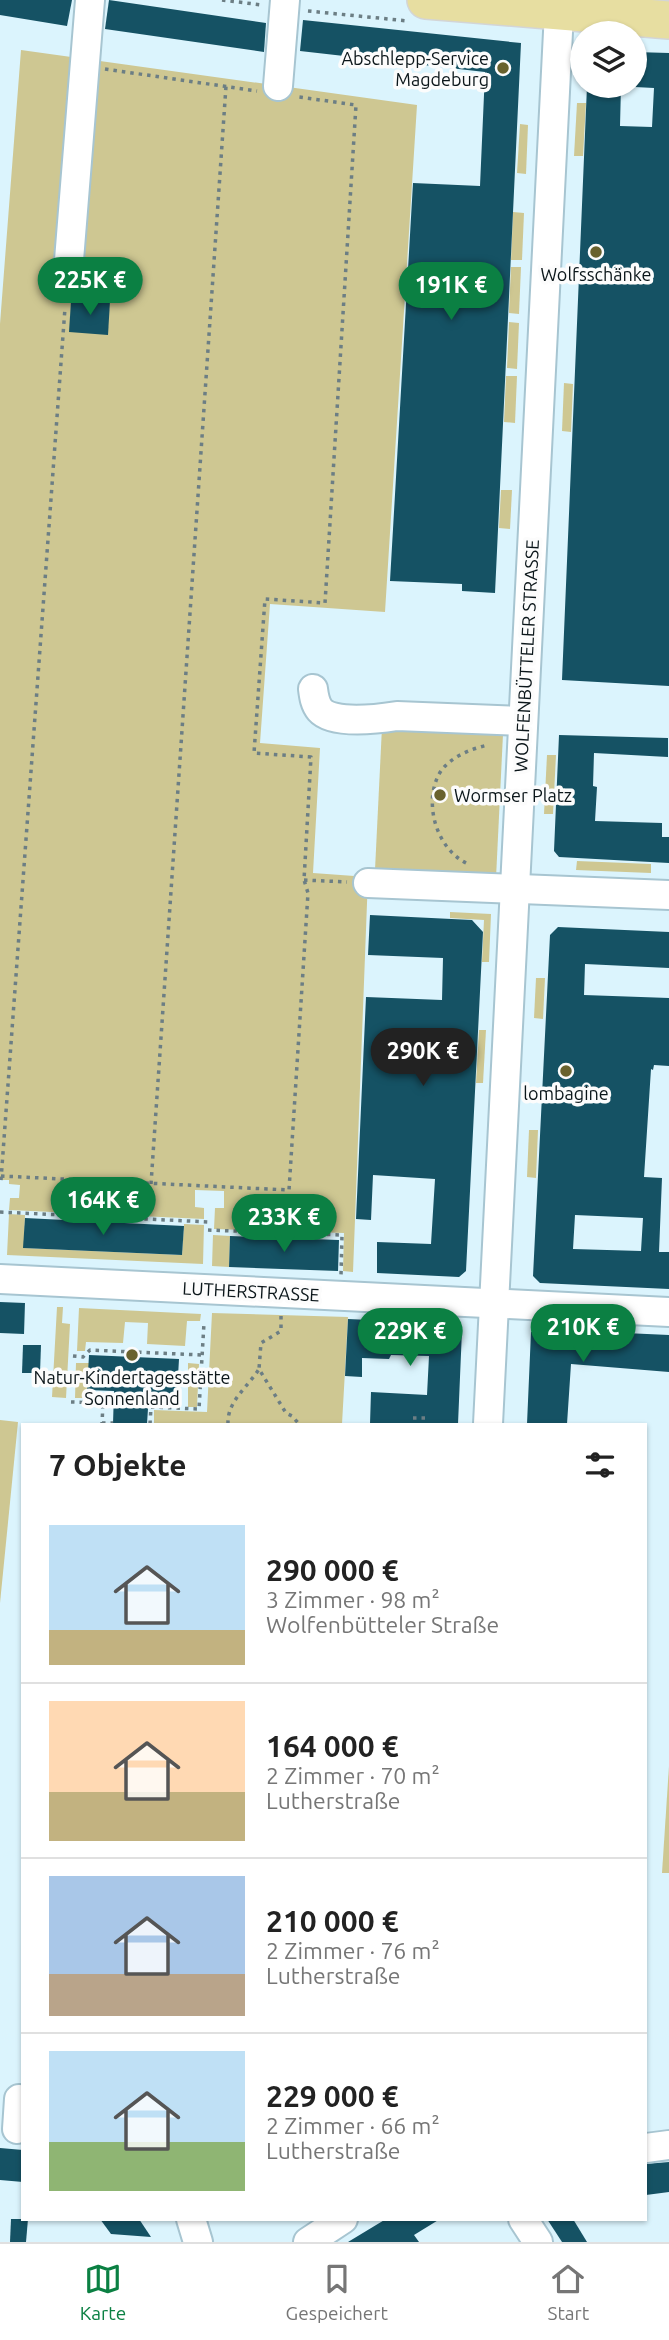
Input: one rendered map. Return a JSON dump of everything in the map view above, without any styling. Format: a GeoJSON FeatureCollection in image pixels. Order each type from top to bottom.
{"type":"FeatureCollection","features":[{"type":"Feature","properties":{"kind":"main road"},"geometry":{"type":"LineString","coordinates":[[420,11],[559,12],[669,20]]}},
{"type":"Feature","properties":{"kind":"street"},"geometry":{"type":"LineString","coordinates":[[67,285],[90,0]]}},
{"type":"Feature","properties":{"kind":"street"},"geometry":{"type":"LineString","coordinates":[[277,91],[285,4]]}},
{"type":"Feature","properties":{"kind":"street","name":"WOLFENBÜTTELER STRASSE"},"geometry":{"type":"LineString","coordinates":[[488,1423],[502,888],[510,721],[559,12]]}},
{"type":"Feature","properties":{"kind":"street"},"geometry":{"type":"LineString","coordinates":[[313,689],[314,700],[320,711],[333,719],[378,719],[397,716],[510,721]]}},
{"type":"Feature","properties":{"kind":"street"},"geometry":{"type":"LineString","coordinates":[[368,883],[669,895]]}},
{"type":"Feature","properties":{"kind":"street","name":"LUTHERSTRASSE"},"geometry":{"type":"LineString","coordinates":[[0,1279],[669,1312]]}},
{"type":"Feature","properties":{"kind":"street"},"geometry":{"type":"LineString","coordinates":[[13,2129],[19,2099]]}},
{"type":"Feature","properties":{"kind":"street"},"geometry":{"type":"LineString","coordinates":[[647,2148],[669,2145]]}},
{"type":"Feature","properties":{"kind":"street"},"geometry":{"type":"LineString","coordinates":[[192,2221],[198,2242]]}},
{"type":"Feature","properties":{"kind":"street"},"geometry":{"type":"LineString","coordinates":[[308,2242],[340,2221]]}},
{"type":"Feature","properties":{"kind":"street"},"geometry":{"type":"LineString","coordinates":[[524,2221],[538,2242]]}},
{"type":"Feature","properties":{"kind":"path"},"geometry":{"type":"LineString","coordinates":[[222,0],[420,11]]}},
{"type":"Feature","properties":{"kind":"path"},"geometry":{"type":"LineString","coordinates":[[67,285],[1,1178],[210,1189],[289,1190],[307,892],[304,880],[311,757],[254,753],[265,598],[325,603],[356,104],[85,66]]}},
{"type":"Feature","properties":{"kind":"path"},"geometry":{"type":"LineString","coordinates":[[151,1184],[226,86]]}},
{"type":"Feature","properties":{"kind":"path"},"geometry":{"type":"LineString","coordinates":[[502,888],[489,874],[460,860],[448,849],[434,818],[433,797],[439,776],[449,764],[461,754],[494,744],[510,721]]}},
{"type":"Feature","properties":{"kind":"path"},"geometry":{"type":"LineString","coordinates":[[304,880],[368,883]]}},
{"type":"Feature","properties":{"kind":"path"},"geometry":{"type":"LineString","coordinates":[[0,1212],[209,1222]]}},
{"type":"Feature","properties":{"kind":"path"},"geometry":{"type":"LineString","coordinates":[[208,1230],[342,1236],[341,1276]]}},
{"type":"Feature","properties":{"kind":"path"},"geometry":{"type":"LineString","coordinates":[[228,1423],[235,1401],[259,1368],[261,1343],[281,1331],[281,1315]]}},
{"type":"Feature","properties":{"kind":"path"},"geometry":{"type":"LineString","coordinates":[[150,1423],[151,1407],[199,1409],[205,1323]]}},
{"type":"Feature","properties":{"kind":"path"},"geometry":{"type":"LineString","coordinates":[[73,1356],[83,1357],[90,1350],[202,1355]]}},
{"type":"Feature","properties":{"kind":"path"},"geometry":{"type":"LineString","coordinates":[[259,1368],[286,1413],[298,1423]]}},
{"type":"Feature","properties":{"kind":"path"},"geometry":{"type":"LineString","coordinates":[[71,1402],[103,1403],[102,1423]]}},
{"type":"Feature","properties":{"kind":"path"},"geometry":{"type":"LineString","coordinates":[[413,1418],[427,1418]]}},
{"type":"Feature","properties":{"kind":"shaded area"},"geometry":{"type":"Polygon","coordinates":[[[21,50],[417,105],[385,612],[270,604],[260,743],[320,748],[313,873],[368,877],[353,1272],[343,1271],[344,1233],[214,1229],[215,1208],[224,1208],[224,1191],[195,1190],[195,1207],[204,1208],[204,1219],[9,1210],[10,1198],[19,1198],[20,1185],[9,1184],[9,1180],[0,1180],[0,324],[21,50]]]}},
{"type":"Feature","properties":{"kind":"shaded area"},"geometry":{"type":"Polygon","coordinates":[[[577,103],[586,103],[583,156],[574,156],[577,103]]]}},
{"type":"Feature","properties":{"kind":"shaded area"},"geometry":{"type":"Polygon","coordinates":[[[520,124],[528,125],[526,174],[517,173],[520,124]]]}},
{"type":"Feature","properties":{"kind":"shaded area"},"geometry":{"type":"Polygon","coordinates":[[[513,212],[524,213],[522,260],[511,260],[513,212]]]}},
{"type":"Feature","properties":{"kind":"shaded area"},"geometry":{"type":"Polygon","coordinates":[[[511,267],[521,267],[519,314],[509,313],[511,267]]]}},
{"type":"Feature","properties":{"kind":"shaded area"},"geometry":{"type":"Polygon","coordinates":[[[509,322],[519,323],[517,369],[507,368],[509,322]]]}},
{"type":"Feature","properties":{"kind":"shaded area"},"geometry":{"type":"Polygon","coordinates":[[[506,376],[517,376],[515,423],[504,422],[506,376]]]}},
{"type":"Feature","properties":{"kind":"shaded area"},"geometry":{"type":"Polygon","coordinates":[[[564,383],[573,384],[571,432],[562,431],[564,383]]]}},
{"type":"Feature","properties":{"kind":"shaded area"},"geometry":{"type":"Polygon","coordinates":[[[501,490],[512,490],[510,529],[499,528],[501,490]]]}},
{"type":"Feature","properties":{"kind":"shaded area","name":"Wormser Platz"},"geometry":{"type":"Polygon","coordinates":[[[382,727],[503,734],[496,878],[375,870],[382,727]]]}},
{"type":"Feature","properties":{"kind":"shaded area"},"geometry":{"type":"Polygon","coordinates":[[[547,755],[556,755],[553,814],[544,814],[547,755]]]}},
{"type":"Feature","properties":{"kind":"shaded area"},"geometry":{"type":"Polygon","coordinates":[[[577,861],[651,864],[651,873],[576,870],[577,861]]]}},
{"type":"Feature","properties":{"kind":"shaded area"},"geometry":{"type":"Polygon","coordinates":[[[450,912],[491,914],[489,962],[482,962],[484,920],[450,918],[450,912]]]}},
{"type":"Feature","properties":{"kind":"shaded area"},"geometry":{"type":"Polygon","coordinates":[[[536,978],[545,978],[543,1019],[534,1018],[536,978]]]}},
{"type":"Feature","properties":{"kind":"shaded area"},"geometry":{"type":"Polygon","coordinates":[[[479,1030],[486,1030],[483,1083],[476,1083],[479,1030]]]}},
{"type":"Feature","properties":{"kind":"shaded area"},"geometry":{"type":"Polygon","coordinates":[[[529,1130],[538,1130],[536,1178],[527,1177],[529,1130]]]}},
{"type":"Feature","properties":{"kind":"shaded area"},"geometry":{"type":"Polygon","coordinates":[[[9,1214],[25,1215],[24,1248],[182,1255],[184,1224],[204,1225],[203,1264],[7,1255],[9,1214]]]}},
{"type":"Feature","properties":{"kind":"shaded area"},"geometry":{"type":"Polygon","coordinates":[[[213,1235],[230,1236],[229,1267],[212,1266],[213,1235]]]}},
{"type":"Feature","properties":{"kind":"shaded area"},"geometry":{"type":"Polygon","coordinates":[[[57,1307],[63,1307],[62,1323],[70,1324],[66,1398],[52,1397],[57,1307]]]}},
{"type":"Feature","properties":{"kind":"shaded area"},"geometry":{"type":"Polygon","coordinates":[[[79,1308],[201,1314],[200,1321],[187,1321],[185,1346],[147,1344],[148,1323],[125,1322],[123,1343],[86,1342],[85,1351],[77,1351],[79,1308]]]}},
{"type":"Feature","properties":{"kind":"shaded area"},"geometry":{"type":"Polygon","coordinates":[[[212,1313],[348,1317],[342,1423],[154,1423],[154,1410],[207,1412],[212,1313]]]}},
{"type":"Feature","properties":{"kind":"shaded area"},"geometry":{"type":"Polygon","coordinates":[[[76,1363],[89,1363],[88,1390],[91,1390],[91,1398],[75,1398],[76,1363]]]}},
{"type":"Feature","properties":{"kind":"shaded area"},"geometry":{"type":"Polygon","coordinates":[[[188,1363],[199,1364],[197,1407],[188,1407],[188,1363]]]}},
{"type":"Feature","properties":{"kind":"shaded area"},"geometry":{"type":"Polygon","coordinates":[[[0,1420],[18,1422],[0,1603],[0,1420]]]}},
{"type":"Feature","properties":{"kind":"shaded area"},"geometry":{"type":"Polygon","coordinates":[[[669,1766],[669,1873],[662,1873],[669,1766]]]}},
{"type":"Feature","properties":{"kind":"building"},"geometry":{"type":"Polygon","coordinates":[[[0,0],[72,0],[67,26],[0,15],[0,0]]]}},
{"type":"Feature","properties":{"kind":"building"},"geometry":{"type":"Polygon","coordinates":[[[109,0],[266,23],[264,52],[105,29],[109,0]]]}},
{"type":"Feature","properties":{"kind":"building"},"geometry":{"type":"Polygon","coordinates":[[[303,20],[521,43],[495,593],[462,591],[462,584],[390,581],[413,183],[480,186],[485,72],[300,51],[303,20]]]}},
{"type":"Feature","properties":{"kind":"building"},"geometry":{"type":"Polygon","coordinates":[[[647,52],[669,53],[669,686],[562,680],[586,98],[621,98],[620,126],[652,127],[654,88],[647,88],[647,52]]]}},
{"type":"Feature","properties":{"kind":"building"},"geometry":{"type":"Polygon","coordinates":[[[76,298],[110,301],[108,335],[69,332],[71,301],[76,298]]]}},
{"type":"Feature","properties":{"kind":"building"},"geometry":{"type":"Polygon","coordinates":[[[559,735],[668,738],[668,757],[594,753],[593,786],[597,787],[595,821],[662,823],[662,837],[669,837],[669,863],[559,857],[554,851],[559,735]]]}},
{"type":"Feature","properties":{"kind":"building"},"geometry":{"type":"Polygon","coordinates":[[[370,915],[472,920],[483,932],[466,1271],[459,1277],[377,1273],[377,1242],[431,1244],[435,1179],[373,1175],[371,1220],[356,1219],[366,997],[442,1000],[443,958],[368,955],[370,915]]]}},
{"type":"Feature","properties":{"kind":"building"},"geometry":{"type":"Polygon","coordinates":[[[558,927],[669,932],[669,968],[585,964],[584,995],[669,998],[669,1066],[654,1065],[653,1070],[651,1069],[644,1177],[662,1178],[659,1252],[669,1252],[669,1289],[540,1283],[533,1276],[550,935],[558,927]],[[575,1215],[573,1249],[641,1251],[643,1218],[575,1215]]]}},
{"type":"Feature","properties":{"kind":"building"},"geometry":{"type":"Polygon","coordinates":[[[25,1218],[184,1226],[182,1255],[23,1248],[25,1218]]]}},
{"type":"Feature","properties":{"kind":"building"},"geometry":{"type":"Polygon","coordinates":[[[230,1236],[339,1240],[338,1271],[229,1267],[230,1236]]]}},
{"type":"Feature","properties":{"kind":"building"},"geometry":{"type":"Polygon","coordinates":[[[0,1302],[25,1303],[24,1334],[0,1333],[0,1302]]]}},
{"type":"Feature","properties":{"kind":"building"},"geometry":{"type":"Polygon","coordinates":[[[348,1319],[456,1324],[462,1330],[458,1423],[370,1423],[371,1392],[427,1395],[429,1356],[391,1355],[389,1359],[362,1358],[362,1377],[345,1376],[348,1319]]]}},
{"type":"Feature","properties":{"kind":"building"},"geometry":{"type":"Polygon","coordinates":[[[537,1329],[669,1335],[669,1372],[571,1364],[567,1423],[527,1423],[531,1332],[537,1329]]]}},
{"type":"Feature","properties":{"kind":"building"},"geometry":{"type":"Polygon","coordinates":[[[23,1345],[41,1345],[40,1373],[22,1373],[23,1345]]]}},
{"type":"Feature","properties":{"kind":"building"},"geometry":{"type":"Polygon","coordinates":[[[89,1355],[179,1359],[177,1394],[149,1393],[147,1423],[113,1423],[114,1391],[87,1390],[89,1355]]]}},
{"type":"Feature","properties":{"kind":"building"},"geometry":{"type":"Polygon","coordinates":[[[0,2148],[21,2150],[21,2182],[0,2180],[0,2148]]]}},
{"type":"Feature","properties":{"kind":"building"},"geometry":{"type":"Polygon","coordinates":[[[669,2162],[669,2192],[647,2195],[647,2164],[669,2162]]]}},
{"type":"Feature","properties":{"kind":"building"},"geometry":{"type":"Polygon","coordinates":[[[11,2219],[28,2221],[26,2242],[10,2242],[11,2219]]]}},
{"type":"Feature","properties":{"kind":"building"},"geometry":{"type":"Polygon","coordinates":[[[101,2221],[140,2221],[151,2237],[111,2234],[101,2221]]]}},
{"type":"Feature","properties":{"kind":"building"},"geometry":{"type":"Polygon","coordinates":[[[383,2221],[437,2221],[414,2235],[419,2242],[348,2242],[383,2221]]]}},
{"type":"Feature","properties":{"kind":"building"},"geometry":{"type":"Polygon","coordinates":[[[548,2221],[574,2221],[587,2242],[562,2242],[548,2221]]]}},
{"type":"Feature","properties":{"kind":"place","name":"Abschlepp-Service Magdeburg"},"geometry":{"type":"Point","coordinates":[503,68]}},
{"type":"Feature","properties":{"kind":"place","name":"Wolfsschänke"},"geometry":{"type":"Point","coordinates":[596,252]}},
{"type":"Feature","properties":{"kind":"place","name":"Wormser Platz"},"geometry":{"type":"Point","coordinates":[440,795]}},
{"type":"Feature","properties":{"kind":"place","name":"lombagine"},"geometry":{"type":"Point","coordinates":[566,1071]}},
{"type":"Feature","properties":{"kind":"place","name":"Natur-Kindertagesstätte Sonnenland"},"geometry":{"type":"Point","coordinates":[132,1355]}}]}
